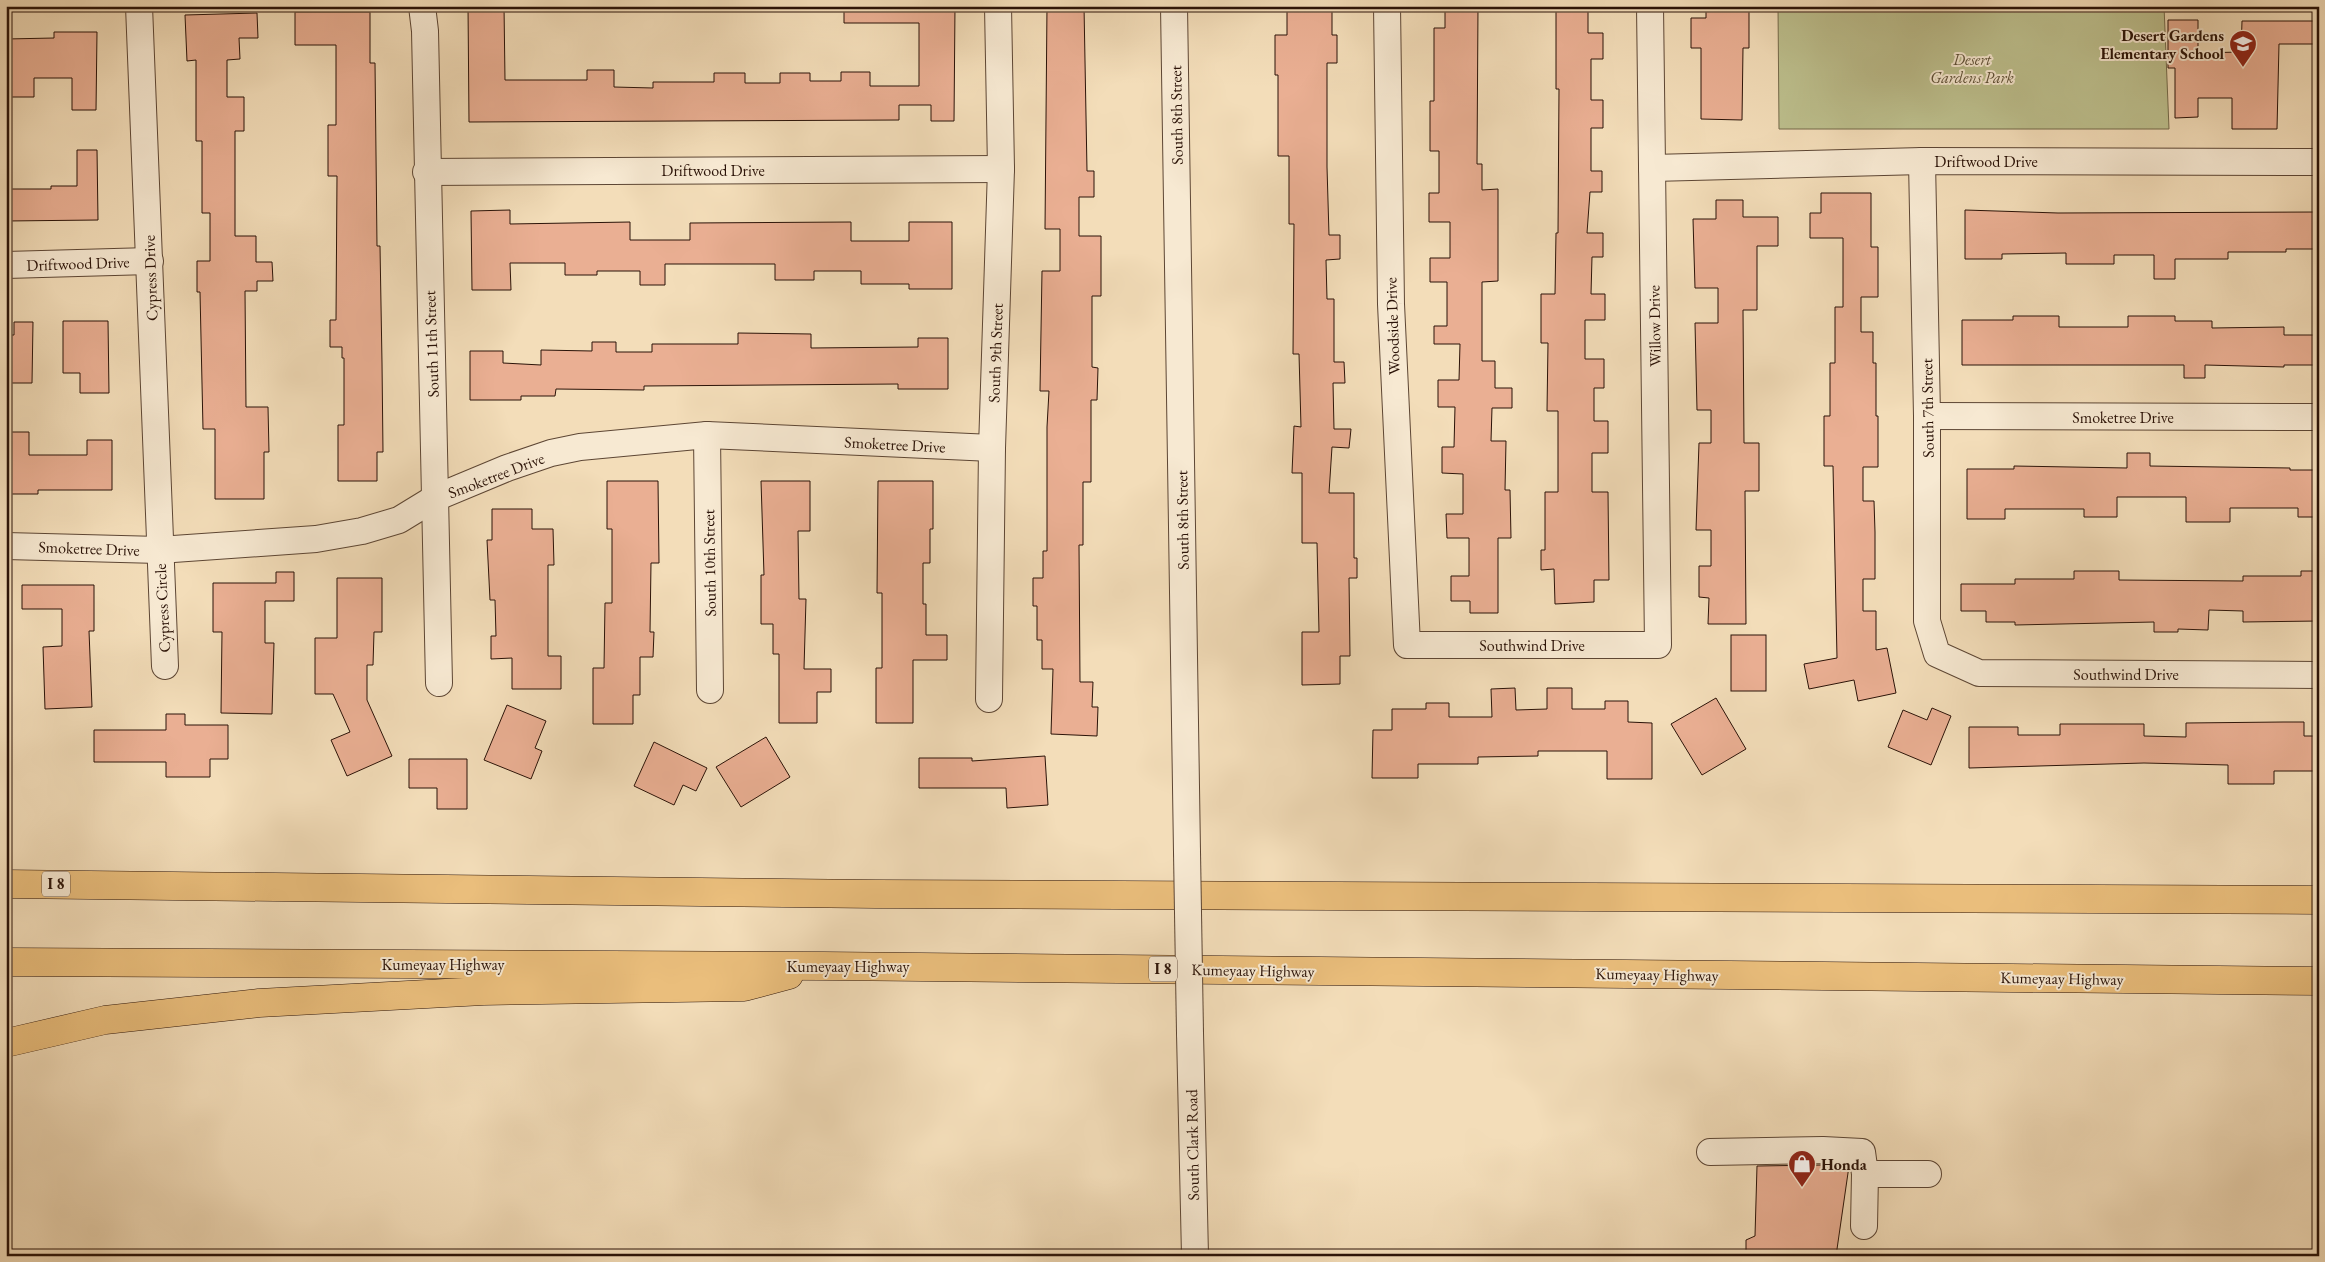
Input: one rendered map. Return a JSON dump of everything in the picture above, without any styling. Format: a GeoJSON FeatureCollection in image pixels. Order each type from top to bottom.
{"type":"FeatureCollection","features":[{"type":"Feature","properties":{"kind":"highway"},"geometry":{"type":"LineString","coordinates":[[6,866],[106,884]]}},
{"type":"Feature","properties":{"kind":"highway","name":"I 8"},"geometry":{"type":"LineString","coordinates":[[6,884],[865,894],[2319,900]]}},
{"type":"Feature","properties":{"kind":"highway","name":"Kumeyaay Highway"},"geometry":{"type":"LineString","coordinates":[[6,962],[824,966],[2319,981]]}},
{"type":"Feature","properties":{"kind":"highway"},"geometry":{"type":"LineString","coordinates":[[6,1043],[105,1020],[260,1003],[483,991],[744,987],[824,966]]}},
{"type":"Feature","properties":{"kind":"street","name":"Cypress Drive"},"geometry":{"type":"LineString","coordinates":[[139,6],[150,260],[158,550]]}},
{"type":"Feature","properties":{"kind":"street","name":"South 11th Street"},"geometry":{"type":"LineString","coordinates":[[422,6],[425,31],[426,172],[439,683]]}},
{"type":"Feature","properties":{"kind":"street","name":"South 9th Street"},"geometry":{"type":"LineString","coordinates":[[989,699],[992,448],[1001,169],[998,6]]}},
{"type":"Feature","properties":{"kind":"street","name":"South 8th Street"},"geometry":{"type":"LineString","coordinates":[[1174,6],[1190,1033]]}},
{"type":"Feature","properties":{"kind":"street","name":"Woodside Drive"},"geometry":{"type":"LineString","coordinates":[[1387,6],[1390,304],[1406,645]]}},
{"type":"Feature","properties":{"kind":"street","name":"Willow Drive"},"geometry":{"type":"LineString","coordinates":[[1650,6],[1658,645]]}},
{"type":"Feature","properties":{"kind":"street","name":"Driftwood Drive"},"geometry":{"type":"LineString","coordinates":[[1652,168],[1922,161],[2319,162]]}},
{"type":"Feature","properties":{"kind":"street","name":"South 7th Street"},"geometry":{"type":"LineString","coordinates":[[1922,161],[1927,416],[1926,621],[1937,654]]}},
{"type":"Feature","properties":{"kind":"street","name":"Driftwood Drive"},"geometry":{"type":"LineString","coordinates":[[426,172],[1001,169]]}},
{"type":"Feature","properties":{"kind":"street","name":"Driftwood Drive"},"geometry":{"type":"LineString","coordinates":[[6,266],[150,260]]}},
{"type":"Feature","properties":{"kind":"street","name":"Smoketree Drive"},"geometry":{"type":"LineString","coordinates":[[1927,416],[2319,417]]}},
{"type":"Feature","properties":{"kind":"street","name":"Smoketree Drive"},"geometry":{"type":"LineString","coordinates":[[6,546],[158,550],[316,539],[362,531],[399,520],[435,498],[507,468],[551,453],[580,447],[707,435],[992,448]]}},
{"type":"Feature","properties":{"kind":"street","name":"South 10th Street"},"geometry":{"type":"LineString","coordinates":[[707,435],[710,690]]}},
{"type":"Feature","properties":{"kind":"street","name":"Cypress Circle"},"geometry":{"type":"LineString","coordinates":[[158,550],[165,666]]}},
{"type":"Feature","properties":{"kind":"street","name":"Southwind Drive"},"geometry":{"type":"LineString","coordinates":[[1406,645],[1658,645]]}},
{"type":"Feature","properties":{"kind":"street","name":"Southwind Drive"},"geometry":{"type":"LineString","coordinates":[[1937,654],[1979,673],[2319,675]]}},
{"type":"Feature","properties":{"kind":"street","name":"South Clark Road"},"geometry":{"type":"LineString","coordinates":[[1190,1033],[1195,1256]]}},
{"type":"Feature","properties":{"kind":"street"},"geometry":{"type":"LineString","coordinates":[[1710,1152],[1823,1150],[1862,1152],[1865,1174],[1864,1226]]}},
{"type":"Feature","properties":{"kind":"street"},"geometry":{"type":"LineString","coordinates":[[1865,1174],[1928,1174]]}},
{"type":"Feature","properties":{"kind":"green space","name":"Desert Gardens Park"},"geometry":{"type":"Polygon","coordinates":[[[1778,6],[2164,6],[2169,129],[1779,129],[1778,6]]]}},
{"type":"Feature","properties":{"kind":"building"},"geometry":{"type":"Polygon","coordinates":[[[468,6],[504,6],[505,80],[587,80],[587,70],[614,70],[614,87],[653,88],[653,82],[714,82],[714,73],[745,73],[745,83],[780,83],[780,73],[810,73],[810,81],[841,81],[841,72],[870,72],[870,86],[919,86],[919,23],[844,23],[844,6],[955,6],[954,121],[931,121],[931,105],[899,105],[899,120],[469,122],[468,6]]]}},
{"type":"Feature","properties":{"kind":"building"},"geometry":{"type":"Polygon","coordinates":[[[1047,6],[1084,6],[1087,171],[1094,171],[1094,197],[1079,197],[1079,236],[1101,236],[1101,296],[1092,296],[1092,367],[1098,368],[1097,400],[1091,400],[1091,482],[1083,482],[1083,545],[1079,545],[1080,682],[1093,682],[1092,707],[1098,707],[1097,736],[1051,734],[1053,669],[1042,669],[1042,640],[1037,640],[1037,606],[1033,606],[1033,578],[1043,578],[1043,551],[1047,551],[1047,427],[1049,391],[1040,391],[1042,271],[1060,271],[1060,229],[1045,229],[1047,6]]]}},
{"type":"Feature","properties":{"kind":"building"},"geometry":{"type":"Polygon","coordinates":[[[1287,6],[1332,6],[1332,35],[1337,35],[1337,63],[1327,63],[1327,167],[1329,235],[1340,235],[1340,259],[1326,260],[1327,299],[1334,299],[1334,362],[1344,362],[1345,383],[1333,383],[1334,429],[1351,429],[1349,448],[1332,447],[1329,493],[1354,493],[1354,558],[1357,558],[1357,578],[1349,578],[1350,656],[1340,656],[1340,684],[1302,685],[1302,632],[1319,632],[1317,543],[1302,543],[1302,473],[1292,473],[1294,426],[1301,427],[1299,354],[1293,354],[1294,224],[1289,224],[1289,156],[1278,156],[1278,75],[1275,75],[1275,35],[1287,35],[1287,6]]]}},
{"type":"Feature","properties":{"kind":"building"},"geometry":{"type":"Polygon","coordinates":[[[1445,6],[1478,6],[1477,164],[1482,164],[1482,190],[1498,189],[1498,281],[1482,282],[1482,361],[1495,361],[1495,388],[1512,388],[1512,408],[1492,408],[1491,441],[1506,441],[1505,490],[1510,490],[1511,538],[1498,538],[1498,613],[1470,613],[1470,601],[1451,601],[1451,576],[1469,576],[1469,538],[1447,538],[1446,514],[1463,514],[1463,474],[1442,473],[1442,447],[1454,447],[1455,407],[1438,407],[1438,380],[1459,380],[1460,344],[1434,344],[1434,326],[1447,326],[1447,282],[1430,282],[1430,258],[1450,258],[1450,222],[1429,222],[1429,193],[1439,193],[1439,151],[1430,151],[1430,101],[1434,101],[1434,28],[1445,28],[1445,6]]]}},
{"type":"Feature","properties":{"kind":"building"},"geometry":{"type":"Polygon","coordinates":[[[1556,6],[1588,6],[1588,33],[1603,33],[1603,59],[1591,59],[1591,100],[1603,100],[1603,128],[1591,128],[1591,171],[1602,171],[1602,192],[1590,192],[1587,233],[1603,233],[1603,257],[1592,257],[1591,294],[1605,294],[1605,320],[1585,320],[1585,359],[1604,359],[1604,388],[1594,388],[1594,421],[1608,421],[1608,453],[1592,453],[1592,492],[1608,492],[1609,580],[1594,580],[1594,602],[1555,604],[1554,569],[1541,570],[1541,550],[1545,550],[1545,492],[1558,492],[1558,411],[1547,411],[1548,343],[1541,343],[1541,294],[1555,294],[1556,233],[1558,233],[1559,89],[1556,89],[1556,6]]]}},
{"type":"Feature","properties":{"kind":"building"},"geometry":{"type":"Polygon","coordinates":[[[1706,6],[1749,6],[1749,48],[1743,48],[1742,120],[1701,119],[1701,48],[1691,48],[1691,18],[1706,18],[1706,6]]]}},
{"type":"Feature","properties":{"kind":"building"},"geometry":{"type":"Polygon","coordinates":[[[295,12],[370,12],[370,63],[375,63],[377,246],[380,246],[382,363],[383,452],[377,452],[377,481],[338,481],[338,425],[344,425],[344,358],[342,358],[342,347],[330,347],[330,320],[336,320],[337,176],[328,176],[328,125],[336,125],[336,45],[295,45],[295,12]]]}},
{"type":"Feature","properties":{"kind":"building"},"geometry":{"type":"Polygon","coordinates":[[[257,13],[258,38],[239,38],[240,59],[227,60],[227,97],[244,97],[244,131],[235,131],[235,236],[256,236],[256,262],[272,262],[273,281],[257,281],[257,291],[245,291],[246,407],[268,407],[269,452],[264,452],[264,499],[215,499],[215,429],[203,429],[200,292],[197,292],[197,261],[210,261],[210,213],[202,213],[202,141],[196,141],[196,60],[187,61],[185,15],[257,13]]]}},
{"type":"Feature","properties":{"kind":"building"},"geometry":{"type":"Polygon","coordinates":[[[2168,20],[2198,20],[2198,53],[2241,52],[2242,21],[2319,21],[2319,44],[2279,44],[2277,129],[2232,129],[2232,98],[2198,98],[2198,117],[2175,118],[2175,68],[2168,68],[2168,20]]]}},
{"type":"Feature","properties":{"kind":"building"},"geometry":{"type":"Polygon","coordinates":[[[54,32],[97,32],[96,110],[72,110],[72,78],[34,78],[34,97],[6,97],[6,39],[54,38],[54,32]]]}},
{"type":"Feature","properties":{"kind":"building"},"geometry":{"type":"Polygon","coordinates":[[[77,150],[97,150],[98,220],[6,221],[6,189],[51,189],[51,186],[77,186],[77,150]]]}},
{"type":"Feature","properties":{"kind":"building"},"geometry":{"type":"Polygon","coordinates":[[[1821,193],[1871,193],[1871,247],[1878,247],[1878,297],[1861,297],[1861,332],[1873,332],[1873,363],[1876,363],[1876,416],[1878,416],[1878,467],[1863,467],[1863,501],[1874,501],[1875,579],[1863,579],[1863,611],[1876,611],[1876,650],[1887,648],[1896,693],[1858,701],[1854,680],[1809,689],[1804,664],[1837,658],[1833,466],[1824,466],[1824,416],[1830,416],[1830,363],[1835,363],[1835,307],[1843,307],[1843,238],[1810,238],[1810,213],[1821,213],[1821,193]]]}},
{"type":"Feature","properties":{"kind":"building"},"geometry":{"type":"Polygon","coordinates":[[[1716,200],[1743,200],[1743,217],[1778,217],[1778,246],[1757,246],[1757,310],[1743,310],[1744,443],[1759,443],[1759,491],[1745,491],[1746,624],[1708,624],[1709,598],[1699,597],[1699,566],[1711,566],[1711,530],[1696,530],[1699,443],[1711,443],[1711,410],[1697,410],[1695,323],[1718,323],[1718,288],[1695,288],[1693,219],[1716,219],[1716,200]]]}},
{"type":"Feature","properties":{"kind":"building"},"geometry":{"type":"Polygon","coordinates":[[[510,210],[510,224],[630,222],[630,240],[690,240],[690,223],[851,222],[851,241],[909,241],[909,222],[952,222],[952,289],[909,289],[909,284],[861,284],[861,271],[814,271],[814,280],[775,280],[775,264],[665,264],[665,285],[640,285],[640,271],[597,271],[597,275],[565,275],[565,263],[510,263],[511,290],[472,290],[471,211],[510,210]]]}},
{"type":"Feature","properties":{"kind":"building"},"geometry":{"type":"Polygon","coordinates":[[[1965,210],[2058,213],[2319,212],[2319,249],[2286,249],[2286,252],[2228,252],[2228,259],[2175,259],[2175,279],[2154,279],[2154,255],[2114,255],[2114,264],[2066,264],[2066,253],[2002,254],[2002,259],[1965,259],[1965,210]]]}},
{"type":"Feature","properties":{"kind":"building"},"geometry":{"type":"Polygon","coordinates":[[[2013,316],[2059,316],[2059,327],[2128,327],[2128,316],[2175,316],[2175,321],[2212,321],[2212,328],[2284,327],[2284,335],[2319,335],[2319,365],[2284,365],[2284,367],[2205,365],[2205,378],[2184,378],[2184,365],[1962,365],[1962,320],[2013,320],[2013,316]]]}},
{"type":"Feature","properties":{"kind":"building"},"geometry":{"type":"Polygon","coordinates":[[[63,321],[108,321],[109,393],[80,393],[80,373],[63,373],[63,321]]]}},
{"type":"Feature","properties":{"kind":"building"},"geometry":{"type":"Polygon","coordinates":[[[14,322],[33,322],[32,383],[6,383],[6,335],[14,335],[14,322]]]}},
{"type":"Feature","properties":{"kind":"building"},"geometry":{"type":"Polygon","coordinates":[[[738,333],[811,334],[811,348],[918,347],[918,338],[948,338],[948,389],[898,389],[898,384],[644,386],[644,390],[556,389],[555,396],[521,396],[521,400],[470,400],[470,351],[503,351],[503,363],[541,365],[541,350],[592,351],[592,342],[616,342],[616,352],[652,352],[652,344],[738,344],[738,333]]]}},
{"type":"Feature","properties":{"kind":"building"},"geometry":{"type":"Polygon","coordinates":[[[6,432],[29,432],[29,455],[87,455],[87,440],[112,440],[112,490],[38,490],[38,494],[9,494],[9,478],[6,478],[6,432]]]}},
{"type":"Feature","properties":{"kind":"building"},"geometry":{"type":"Polygon","coordinates":[[[2127,453],[2150,453],[2150,466],[2319,470],[2319,517],[2298,517],[2298,508],[2230,508],[2230,522],[2186,522],[2186,497],[2117,497],[2117,517],[2084,517],[2084,509],[2005,509],[2005,519],[1967,519],[1967,469],[2014,469],[2014,466],[2127,468],[2127,453]]]}},
{"type":"Feature","properties":{"kind":"building"},"geometry":{"type":"Polygon","coordinates":[[[607,481],[658,481],[659,563],[651,563],[650,632],[654,632],[653,657],[640,657],[640,695],[633,695],[633,724],[593,724],[593,668],[604,668],[605,603],[612,603],[612,529],[607,529],[607,481]]]}},
{"type":"Feature","properties":{"kind":"building"},"geometry":{"type":"Polygon","coordinates":[[[761,481],[810,481],[810,531],[798,531],[799,599],[806,599],[804,669],[831,669],[831,692],[817,692],[817,723],[779,723],[779,654],[773,654],[773,624],[761,624],[761,575],[764,575],[761,481]]]}},
{"type":"Feature","properties":{"kind":"building"},"geometry":{"type":"Polygon","coordinates":[[[878,481],[933,481],[933,529],[930,529],[930,563],[923,563],[923,604],[926,604],[926,635],[947,635],[947,660],[913,660],[913,723],[876,723],[876,668],[882,668],[882,593],[877,593],[878,481]]]}},
{"type":"Feature","properties":{"kind":"building"},"geometry":{"type":"Polygon","coordinates":[[[492,509],[532,509],[532,529],[553,529],[554,565],[548,565],[548,656],[561,656],[561,689],[512,689],[512,658],[491,659],[491,636],[496,636],[495,600],[490,600],[487,540],[492,540],[492,509]]]}},
{"type":"Feature","properties":{"kind":"building"},"geometry":{"type":"Polygon","coordinates":[[[2074,571],[2119,571],[2119,580],[2243,581],[2243,576],[2301,576],[2301,571],[2319,571],[2319,621],[2243,622],[2243,611],[2209,610],[2208,630],[2178,629],[2178,632],[2154,632],[2154,622],[2015,625],[2015,622],[1986,622],[1986,611],[1961,611],[1961,584],[2015,584],[2015,579],[2074,579],[2074,571]]]}},
{"type":"Feature","properties":{"kind":"building"},"geometry":{"type":"Polygon","coordinates":[[[276,572],[294,572],[294,601],[265,601],[265,643],[274,643],[272,714],[221,713],[222,632],[213,632],[213,583],[276,583],[276,572]]]}},
{"type":"Feature","properties":{"kind":"building"},"geometry":{"type":"Polygon","coordinates":[[[337,578],[382,578],[382,632],[374,632],[373,665],[367,665],[367,700],[392,756],[347,776],[331,740],[350,732],[333,694],[315,694],[315,638],[337,638],[337,578]]]}},
{"type":"Feature","properties":{"kind":"building"},"geometry":{"type":"Polygon","coordinates":[[[22,585],[94,585],[94,631],[89,631],[92,707],[45,709],[43,647],[62,646],[62,609],[22,609],[22,585]]]}},
{"type":"Feature","properties":{"kind":"building"},"geometry":{"type":"Polygon","coordinates":[[[1731,635],[1766,635],[1766,691],[1731,691],[1731,635]]]}},
{"type":"Feature","properties":{"kind":"building"},"geometry":{"type":"Polygon","coordinates":[[[1515,688],[1516,710],[1547,709],[1547,688],[1572,688],[1572,709],[1605,709],[1605,701],[1628,701],[1628,722],[1652,723],[1652,779],[1607,779],[1607,751],[1538,751],[1538,756],[1478,757],[1478,764],[1418,764],[1418,778],[1372,778],[1373,730],[1392,730],[1392,709],[1426,709],[1426,703],[1449,703],[1449,717],[1492,717],[1491,689],[1515,688]]]}},
{"type":"Feature","properties":{"kind":"building"},"geometry":{"type":"Polygon","coordinates":[[[1716,698],[1746,749],[1702,775],[1671,724],[1716,698]]]}},
{"type":"Feature","properties":{"kind":"building"},"geometry":{"type":"Polygon","coordinates":[[[507,705],[546,721],[535,748],[542,751],[531,779],[484,760],[507,705]]]}},
{"type":"Feature","properties":{"kind":"building"},"geometry":{"type":"Polygon","coordinates":[[[1932,708],[1951,716],[1931,765],[1888,747],[1903,710],[1927,720],[1932,708]]]}},
{"type":"Feature","properties":{"kind":"building"},"geometry":{"type":"Polygon","coordinates":[[[166,714],[185,714],[185,725],[228,725],[228,759],[210,759],[210,777],[166,777],[166,762],[94,762],[94,730],[166,730],[166,714]]]}},
{"type":"Feature","properties":{"kind":"building"},"geometry":{"type":"Polygon","coordinates":[[[2304,722],[2304,736],[2319,736],[2319,771],[2274,771],[2274,784],[2228,784],[2228,765],[2144,763],[1969,768],[1969,727],[2018,727],[2018,735],[2060,735],[2060,724],[2144,724],[2144,736],[2186,737],[2186,723],[2304,722]]]}},
{"type":"Feature","properties":{"kind":"building"},"geometry":{"type":"Polygon","coordinates":[[[766,737],[790,777],[741,807],[716,767],[766,737]]]}},
{"type":"Feature","properties":{"kind":"building"},"geometry":{"type":"Polygon","coordinates":[[[654,742],[707,768],[696,791],[683,785],[674,805],[634,786],[654,742]]]}},
{"type":"Feature","properties":{"kind":"building"},"geometry":{"type":"Polygon","coordinates":[[[1045,756],[1048,805],[1007,808],[1006,788],[919,788],[919,758],[972,758],[972,761],[1045,756]]]}},
{"type":"Feature","properties":{"kind":"building"},"geometry":{"type":"Polygon","coordinates":[[[409,759],[467,759],[467,809],[437,809],[437,788],[409,788],[409,759]]]}},
{"type":"Feature","properties":{"kind":"building","name":"Honda"},"geometry":{"type":"Polygon","coordinates":[[[1757,1166],[1849,1166],[1836,1256],[1746,1256],[1746,1240],[1755,1236],[1757,1166]]]}},
{"type":"Feature","properties":{"kind":"place","name":"Desert Gardens Elementary School"},"geometry":{"type":"Point","coordinates":[2243,68]}},
{"type":"Feature","properties":{"kind":"place","name":"Honda"},"geometry":{"type":"Point","coordinates":[1802,1188]}}]}
